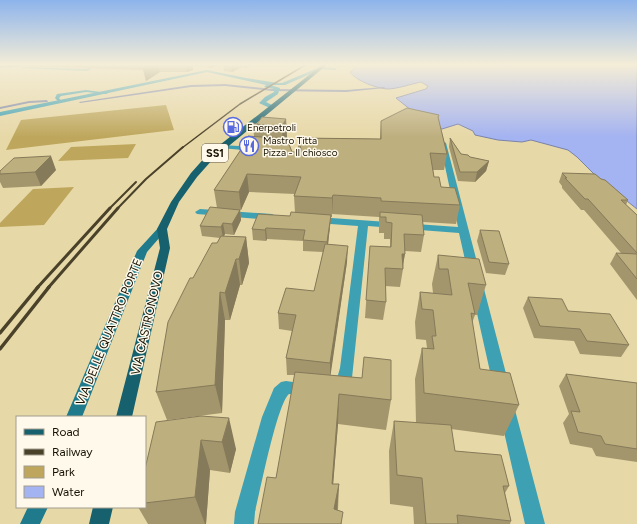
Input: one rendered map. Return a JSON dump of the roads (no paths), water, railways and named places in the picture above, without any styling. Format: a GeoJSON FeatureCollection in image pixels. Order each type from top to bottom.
{"type":"FeatureCollection","features":[{"type":"Feature","properties":{"kind":"main road","name":"SS1"},"geometry":{"type":"LineString","coordinates":[[162,230],[175,202],[194,175],[210,157],[295,88]]}},
{"type":"Feature","properties":{"kind":"main road","name":"VIA DELLE QUATTRO PORTE"},"geometry":{"type":"LineString","coordinates":[[74,416],[142,251],[162,230]]}},
{"type":"Feature","properties":{"kind":"main road","name":"VIA CASTRONOVO"},"geometry":{"type":"LineString","coordinates":[[124,416],[165,248],[162,230]]}},
{"type":"Feature","properties":{"kind":"main road"},"geometry":{"type":"LineString","coordinates":[[30,524],[38,508]]}},
{"type":"Feature","properties":{"kind":"main road"},"geometry":{"type":"LineString","coordinates":[[99,524],[103,508]]}},
{"type":"Feature","properties":{"kind":"street"},"geometry":{"type":"LineString","coordinates":[[0,114],[125,88]]}},
{"type":"Feature","properties":{"kind":"street"},"geometry":{"type":"LineString","coordinates":[[268,88],[277,91],[262,103],[272,107]]}},
{"type":"Feature","properties":{"kind":"street"},"geometry":{"type":"LineString","coordinates":[[440,131],[535,524]]}},
{"type":"Feature","properties":{"kind":"street"},"geometry":{"type":"LineString","coordinates":[[222,147],[261,149]]}},
{"type":"Feature","properties":{"kind":"street"},"geometry":{"type":"LineString","coordinates":[[200,212],[285,218]]}},
{"type":"Feature","properties":{"kind":"street"},"geometry":{"type":"LineString","coordinates":[[308,219],[464,230]]}},
{"type":"Feature","properties":{"kind":"street"},"geometry":{"type":"LineString","coordinates":[[244,524],[245,512],[270,416],[278,393],[286,388],[328,391],[338,386],[345,378],[363,223]]}},
{"type":"Feature","properties":{"kind":"water"},"geometry":{"type":"Polygon","coordinates":[[[637,88],[637,209],[597,177],[568,150],[531,140],[522,142],[498,140],[475,135],[473,131],[458,124],[442,129],[427,123],[396,98],[426,89],[637,88]]]}},
{"type":"Feature","properties":{"kind":"waterway"},"geometry":{"type":"LineString","coordinates":[[80,102],[174,88]]}},
{"type":"Feature","properties":{"kind":"waterway"},"geometry":{"type":"LineString","coordinates":[[257,88],[346,91],[378,88]]}},
{"type":"Feature","properties":{"kind":"waterway"},"geometry":{"type":"LineString","coordinates":[[0,108],[29,102],[47,101]]}},
{"type":"Feature","properties":{"kind":"railway"},"geometry":{"type":"LineString","coordinates":[[182,148],[240,104],[266,88]]}},
{"type":"Feature","properties":{"kind":"railway"},"geometry":{"type":"LineString","coordinates":[[117,209],[146,179],[183,147]]}},
{"type":"Feature","properties":{"kind":"railway"},"geometry":{"type":"LineString","coordinates":[[110,208],[136,182]]}},
{"type":"Feature","properties":{"kind":"railway"},"geometry":{"type":"LineString","coordinates":[[37,288],[110,208]]}},
{"type":"Feature","properties":{"kind":"railway"},"geometry":{"type":"LineString","coordinates":[[48,288],[118,208]]}},
{"type":"Feature","properties":{"kind":"railway"},"geometry":{"type":"LineString","coordinates":[[0,333],[38,287]]}},
{"type":"Feature","properties":{"kind":"railway"},"geometry":{"type":"LineString","coordinates":[[0,349],[49,287]]}},
{"type":"Feature","properties":{"kind":"place","name":"Enerpetroli"},"geometry":{"type":"Point","coordinates":[233,127]}},
{"type":"Feature","properties":{"kind":"place","name":"Mastro Titta Pizza - Il chiosco"},"geometry":{"type":"Point","coordinates":[249,146]}}]}
